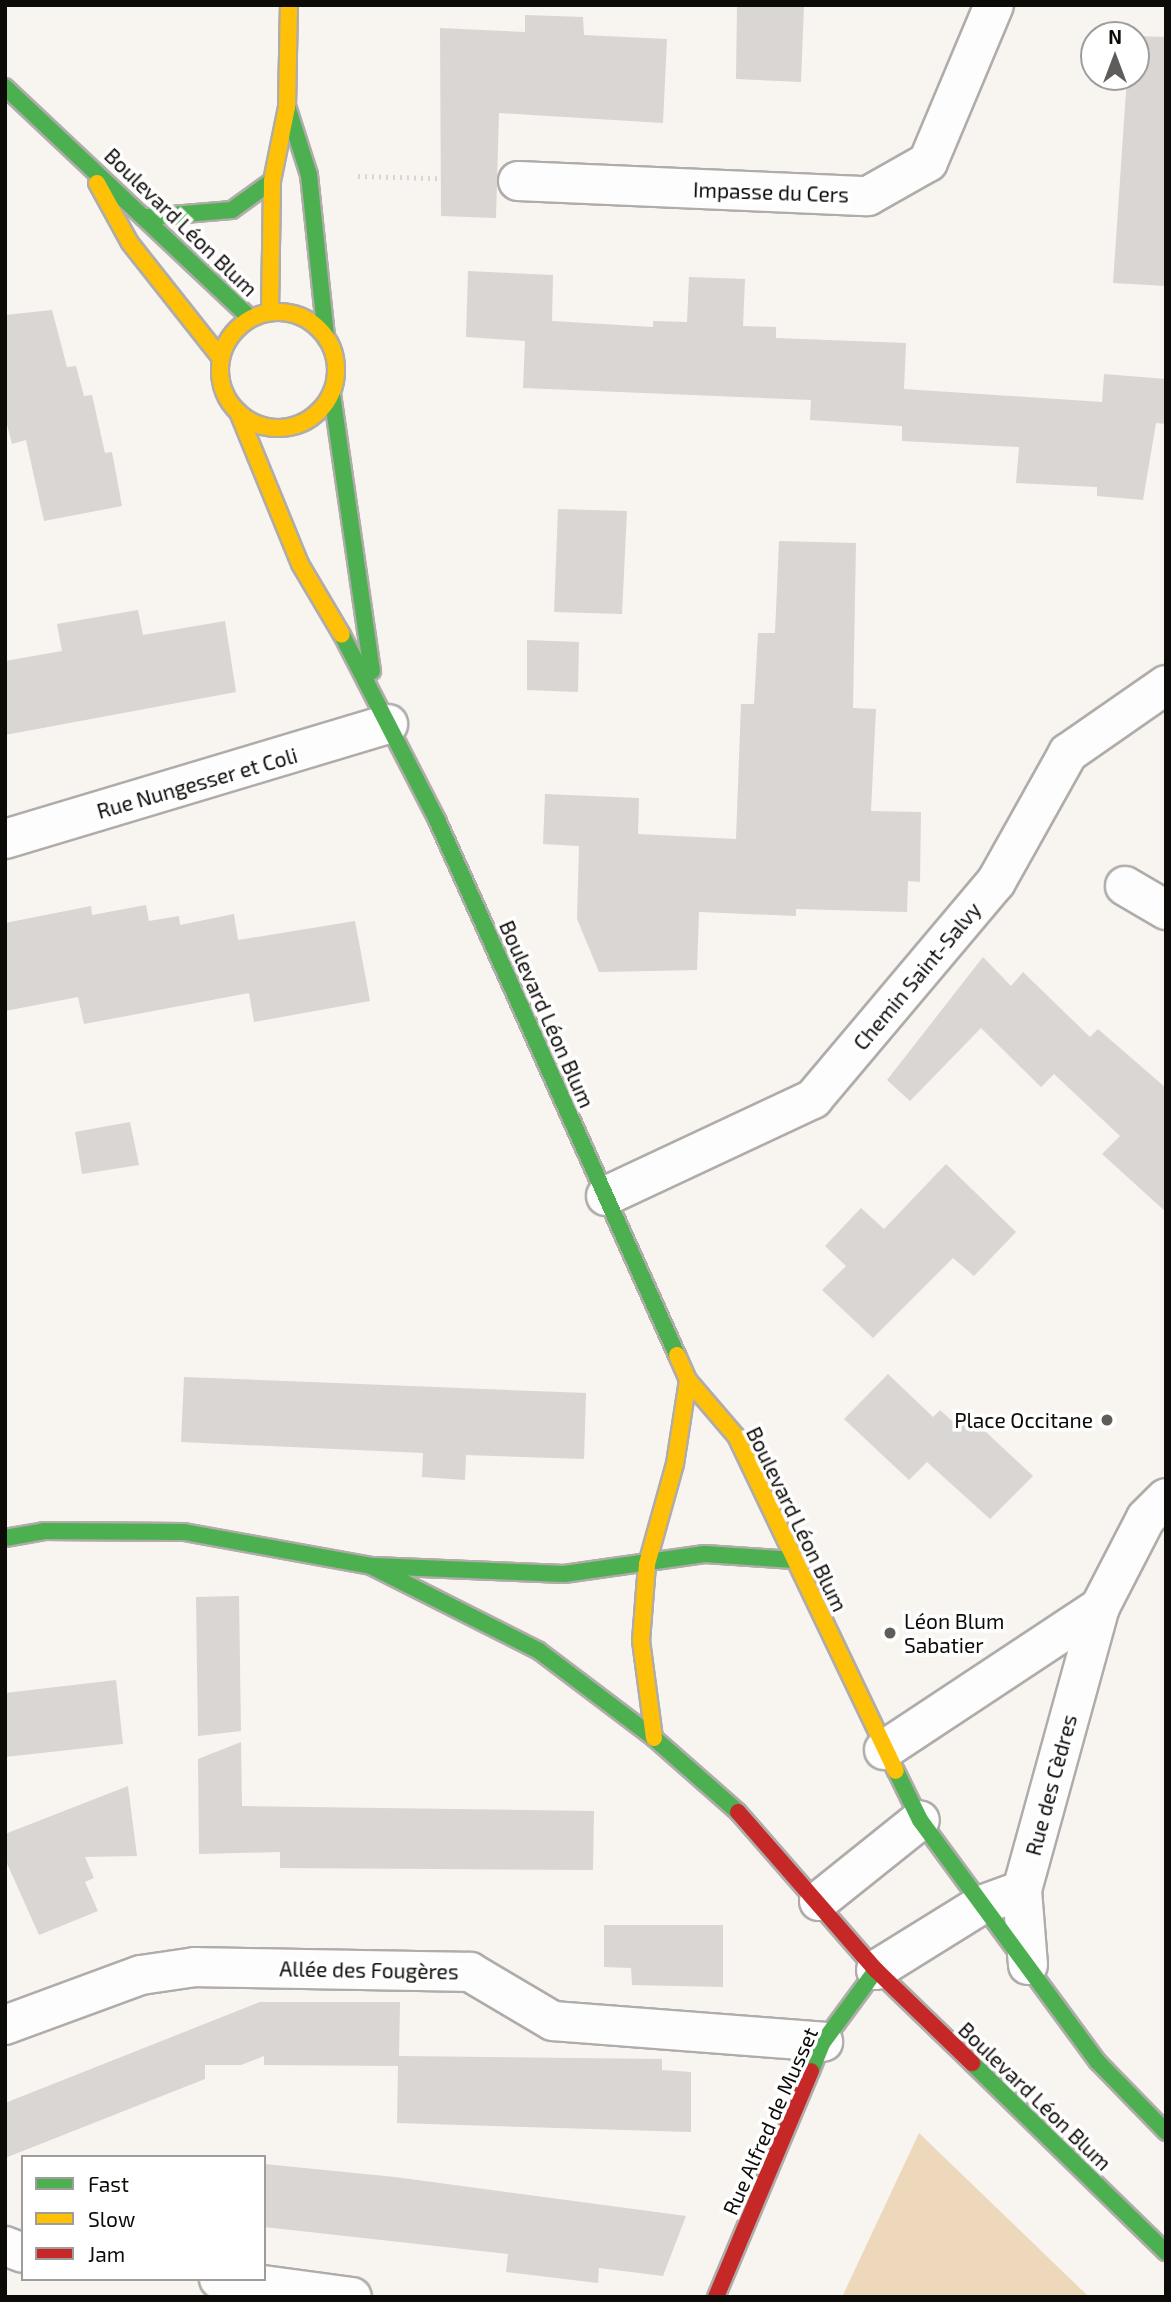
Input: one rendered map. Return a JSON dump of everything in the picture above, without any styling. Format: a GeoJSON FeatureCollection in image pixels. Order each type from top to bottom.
{"type":"FeatureCollection","features":[{"type":"Feature","properties":{"kind":"street"},"geometry":{"type":"LineString","coordinates":[[270,312],[272,181],[287,107],[289,5]]}},
{"type":"Feature","properties":{"kind":"street","name":"Impasse du Cers"},"geometry":{"type":"LineString","coordinates":[[518,181],[868,196],[928,162],[994,5]]}},
{"type":"Feature","properties":{"kind":"street","name":"Boulevard Léon Blum"},"geometry":{"type":"LineString","coordinates":[[5,87],[148,217],[250,318]]}},
{"type":"Feature","properties":{"kind":"street"},"geometry":{"type":"LineString","coordinates":[[287,107],[309,175],[326,338],[337,370],[332,394],[317,414],[296,426],[271,428],[238,412],[220,382],[220,357],[231,334],[250,318],[270,312],[295,314],[326,338]]}},
{"type":"Feature","properties":{"kind":"street","name":"Boulevard Léon Blum"},"geometry":{"type":"LineString","coordinates":[[82,157],[130,243],[220,357]]}},
{"type":"Feature","properties":{"kind":"street"},"geometry":{"type":"LineString","coordinates":[[148,217],[232,210],[272,181]]}},
{"type":"Feature","properties":{"kind":"street","name":"Boulevard Léon Blum"},"geometry":{"type":"LineString","coordinates":[[332,394],[382,707]]}},
{"type":"Feature","properties":{"kind":"street","name":"Boulevard Léon Blum"},"geometry":{"type":"LineString","coordinates":[[238,412],[300,564],[382,707],[688,1380],[736,1436],[884,1750],[920,1820],[1098,2062],[1166,2132]]}},
{"type":"Feature","properties":{"kind":"street","name":"Chemin Saint-Salvy"},"geometry":{"type":"LineString","coordinates":[[606,1196],[813,1099],[996,882],[1068,753],[1166,685]]}},
{"type":"Feature","properties":{"kind":"street","name":"Rue Nungesser et Coli"},"geometry":{"type":"LineString","coordinates":[[5,839],[382,707]]}},
{"type":"Feature","properties":{"kind":"street"},"geometry":{"type":"LineString","coordinates":[[1125,886],[1166,910]]}},
{"type":"Feature","properties":{"kind":"street"},"geometry":{"type":"LineString","coordinates":[[654,1738],[640,1641],[647,1564],[675,1464],[688,1380]]}},
{"type":"Feature","properties":{"kind":"street","name":"Rue des Cèdres"},"geometry":{"type":"LineString","coordinates":[[1028,1965],[1022,1890],[1100,1607],[1146,1518],[1166,1498]]}},
{"type":"Feature","properties":{"kind":"street"},"geometry":{"type":"LineString","coordinates":[[5,1538],[44,1531],[184,1532],[371,1566],[564,1574],[705,1554],[794,1560]]}},
{"type":"Feature","properties":{"kind":"street","name":"Boulevard Léon Blum"},"geometry":{"type":"LineString","coordinates":[[371,1566],[539,1651],[654,1738],[738,1812],[819,1901],[876,1970],[1164,2253]]}},
{"type":"Feature","properties":{"kind":"street","name":"Rue des Cèdres"},"geometry":{"type":"LineString","coordinates":[[884,1750],[1100,1607]]}},
{"type":"Feature","properties":{"kind":"street"},"geometry":{"type":"LineString","coordinates":[[819,1901],[920,1820]]}},
{"type":"Feature","properties":{"kind":"street"},"geometry":{"type":"LineString","coordinates":[[876,1970],[981,1905],[1022,1890]]}},
{"type":"Feature","properties":{"kind":"street","name":"Allée des Fougères"},"geometry":{"type":"LineString","coordinates":[[5,2025],[141,1975],[195,1967],[470,1972],[553,2021],[823,2042]]}},
{"type":"Feature","properties":{"kind":"street","name":"Rue Alfred de Musset"},"geometry":{"type":"LineString","coordinates":[[716,2297],[823,2042],[876,1970]]}},
{"type":"Feature","properties":{"kind":"street"},"geometry":{"type":"LineString","coordinates":[[234,2281],[352,2297]]}},
{"type":"Feature","properties":{"kind":"path"},"geometry":{"type":"LineString","coordinates":[[309,175],[518,181]]}},
{"type":"Feature","properties":{"kind":"shaded area"},"geometry":{"type":"Polygon","coordinates":[[[919,2133],[1089,2297],[842,2297],[919,2133]]]}},
{"type":"Feature","properties":{"kind":"building"},"geometry":{"type":"Polygon","coordinates":[[[737,5],[804,5],[801,82],[736,79],[737,5]]]}},
{"type":"Feature","properties":{"kind":"building"},"geometry":{"type":"Polygon","coordinates":[[[525,15],[583,17],[584,35],[667,39],[663,123],[499,113],[496,218],[441,216],[440,28],[525,32],[525,15]]]}},
{"type":"Feature","properties":{"kind":"building"},"geometry":{"type":"Polygon","coordinates":[[[1150,36],[1166,37],[1166,286],[1113,283],[1126,91],[1150,91],[1150,36]]]}},
{"type":"Feature","properties":{"kind":"building"},"geometry":{"type":"Polygon","coordinates":[[[468,271],[553,275],[552,321],[653,327],[653,321],[687,322],[689,277],[745,279],[743,326],[776,327],[776,338],[906,343],[904,389],[1102,402],[1104,374],[1166,379],[1166,424],[1156,423],[1143,500],[1097,496],[1097,487],[1016,483],[1019,447],[902,441],[902,426],[810,420],[811,400],[523,388],[525,341],[466,337],[468,271]]]}},
{"type":"Feature","properties":{"kind":"building"},"geometry":{"type":"Polygon","coordinates":[[[52,310],[67,367],[76,366],[84,396],[92,395],[105,453],[112,452],[122,506],[44,521],[26,440],[12,444],[5,417],[5,315],[52,310]]]}},
{"type":"Feature","properties":{"kind":"building"},"geometry":{"type":"Polygon","coordinates":[[[558,509],[627,511],[622,614],[554,612],[558,509]]]}},
{"type":"Feature","properties":{"kind":"building"},"geometry":{"type":"Polygon","coordinates":[[[779,541],[856,543],[853,708],[876,709],[871,811],[921,812],[920,882],[908,881],[907,912],[796,909],[796,916],[699,912],[697,970],[599,972],[577,919],[579,846],[543,844],[545,794],[639,798],[638,834],[736,839],[741,704],[754,704],[758,633],[775,633],[779,541]]]}},
{"type":"Feature","properties":{"kind":"building"},"geometry":{"type":"Polygon","coordinates":[[[138,610],[143,635],[225,621],[236,692],[5,735],[5,661],[62,651],[57,624],[138,610]]]}},
{"type":"Feature","properties":{"kind":"building"},"geometry":{"type":"Polygon","coordinates":[[[527,640],[579,642],[578,692],[527,690],[527,640]]]}},
{"type":"Feature","properties":{"kind":"building"},"geometry":{"type":"Polygon","coordinates":[[[146,905],[149,921],[179,916],[180,925],[234,914],[238,940],[355,921],[370,1001],[254,1022],[249,993],[84,1024],[78,997],[5,1011],[5,923],[91,906],[92,915],[146,905]]]}},
{"type":"Feature","properties":{"kind":"building"},"geometry":{"type":"Polygon","coordinates":[[[983,957],[1011,986],[1023,972],[1090,1037],[1098,1029],[1166,1088],[1166,1212],[1102,1154],[1120,1136],[1054,1074],[1041,1087],[981,1028],[910,1101],[887,1080],[983,957]]]}},
{"type":"Feature","properties":{"kind":"building"},"geometry":{"type":"Polygon","coordinates":[[[130,1122],[139,1165],[82,1174],[75,1132],[130,1122]]]}},
{"type":"Feature","properties":{"kind":"building"},"geometry":{"type":"Polygon","coordinates":[[[946,1164],[1016,1232],[974,1276],[953,1258],[873,1338],[822,1290],[846,1266],[825,1246],[861,1208],[884,1229],[946,1164]]]}},
{"type":"Feature","properties":{"kind":"building"},"geometry":{"type":"Polygon","coordinates":[[[888,1374],[933,1417],[940,1410],[960,1428],[971,1418],[1033,1476],[990,1519],[927,1462],[909,1480],[844,1419],[888,1374]]]}},
{"type":"Feature","properties":{"kind":"building"},"geometry":{"type":"Polygon","coordinates":[[[184,1377],[586,1393],[584,1459],[466,1455],[465,1480],[422,1477],[423,1453],[181,1442],[184,1377]]]}},
{"type":"Feature","properties":{"kind":"building"},"geometry":{"type":"Polygon","coordinates":[[[239,1596],[241,1731],[198,1736],[196,1597],[239,1596]]]}},
{"type":"Feature","properties":{"kind":"building"},"geometry":{"type":"Polygon","coordinates":[[[116,1680],[123,1744],[5,1757],[5,1693],[116,1680]]]}},
{"type":"Feature","properties":{"kind":"building"},"geometry":{"type":"Polygon","coordinates":[[[241,1742],[242,1806],[594,1811],[593,1870],[280,1868],[280,1852],[199,1854],[198,1759],[241,1742]]]}},
{"type":"Feature","properties":{"kind":"building"},"geometry":{"type":"Polygon","coordinates":[[[128,1786],[137,1856],[85,1857],[94,1878],[85,1882],[98,1911],[39,1935],[5,1859],[5,1834],[128,1786]]]}},
{"type":"Feature","properties":{"kind":"building"},"geometry":{"type":"Polygon","coordinates":[[[604,1925],[723,1925],[723,1987],[632,1985],[631,1968],[604,1967],[604,1925]]]}},
{"type":"Feature","properties":{"kind":"building"},"geometry":{"type":"Polygon","coordinates":[[[260,2002],[400,2002],[399,2056],[662,2059],[662,2070],[691,2072],[691,2132],[397,2123],[398,2066],[264,2065],[264,2056],[241,2065],[205,2065],[205,2079],[5,2158],[5,2103],[260,2002]]]}},
{"type":"Feature","properties":{"kind":"building"},"geometry":{"type":"Polygon","coordinates":[[[266,2164],[395,2177],[686,2216],[663,2276],[599,2268],[598,2283],[506,2272],[508,2254],[266,2227],[266,2164]]]}},
{"type":"Feature","properties":{"kind":"traffic: fast"},"geometry":{"type":"LineString","coordinates":[[5,87],[250,318]]}},
{"type":"Feature","properties":{"kind":"traffic: fast"},"geometry":{"type":"LineString","coordinates":[[288,109],[309,175],[326,338]]}},
{"type":"Feature","properties":{"kind":"traffic: fast"},"geometry":{"type":"LineString","coordinates":[[148,217],[232,210],[272,181]]}},
{"type":"Feature","properties":{"kind":"traffic: fast"},"geometry":{"type":"LineString","coordinates":[[332,394],[372,671]]}},
{"type":"Feature","properties":{"kind":"traffic: fast"},"geometry":{"type":"LineString","coordinates":[[342,635],[437,820],[677,1355]]}},
{"type":"Feature","properties":{"kind":"traffic: fast"},"geometry":{"type":"LineString","coordinates":[[5,1538],[44,1531],[184,1532],[371,1566],[539,1651],[654,1738],[738,1812]]}},
{"type":"Feature","properties":{"kind":"traffic: fast"},"geometry":{"type":"LineString","coordinates":[[374,1566],[564,1574],[705,1554],[794,1560]]}},
{"type":"Feature","properties":{"kind":"traffic: fast"},"geometry":{"type":"LineString","coordinates":[[896,1771],[920,1820],[1098,2062],[1166,2132]]}},
{"type":"Feature","properties":{"kind":"traffic: fast"},"geometry":{"type":"LineString","coordinates":[[811,2071],[823,2042],[876,1970]]}},
{"type":"Feature","properties":{"kind":"traffic: fast"},"geometry":{"type":"LineString","coordinates":[[972,2063],[1166,2252]]}},
{"type":"Feature","properties":{"kind":"traffic: slow"},"geometry":{"type":"LineString","coordinates":[[270,312],[272,181],[287,107],[289,5]]}},
{"type":"Feature","properties":{"kind":"traffic: slow"},"geometry":{"type":"LineString","coordinates":[[97,183],[130,243],[220,357]]}},
{"type":"Feature","properties":{"kind":"traffic: slow"},"geometry":{"type":"LineString","coordinates":[[278,312],[300,316],[319,329],[332,348],[336,370],[332,392],[319,411],[300,424],[278,428],[256,424],[237,411],[224,392],[220,370],[224,348],[237,329],[256,316],[278,312]]}},
{"type":"Feature","properties":{"kind":"traffic: slow"},"geometry":{"type":"LineString","coordinates":[[238,412],[300,564],[342,635]]}},
{"type":"Feature","properties":{"kind":"traffic: slow"},"geometry":{"type":"LineString","coordinates":[[677,1355],[688,1380],[736,1436],[896,1771]]}},
{"type":"Feature","properties":{"kind":"traffic: slow"},"geometry":{"type":"LineString","coordinates":[[654,1738],[641,1641],[647,1564],[675,1464],[688,1380]]}},
{"type":"Feature","properties":{"kind":"traffic: jam"},"geometry":{"type":"LineString","coordinates":[[738,1812],[876,1970],[972,2063]]}},
{"type":"Feature","properties":{"kind":"traffic: jam"},"geometry":{"type":"LineString","coordinates":[[716,2297],[811,2071]]}},
{"type":"Feature","properties":{"kind":"place","name":"Place Occitane"},"geometry":{"type":"Point","coordinates":[1107,1420]}},
{"type":"Feature","properties":{"kind":"place","name":"Léon Blum Sabatier"},"geometry":{"type":"Point","coordinates":[890,1633]}}]}
